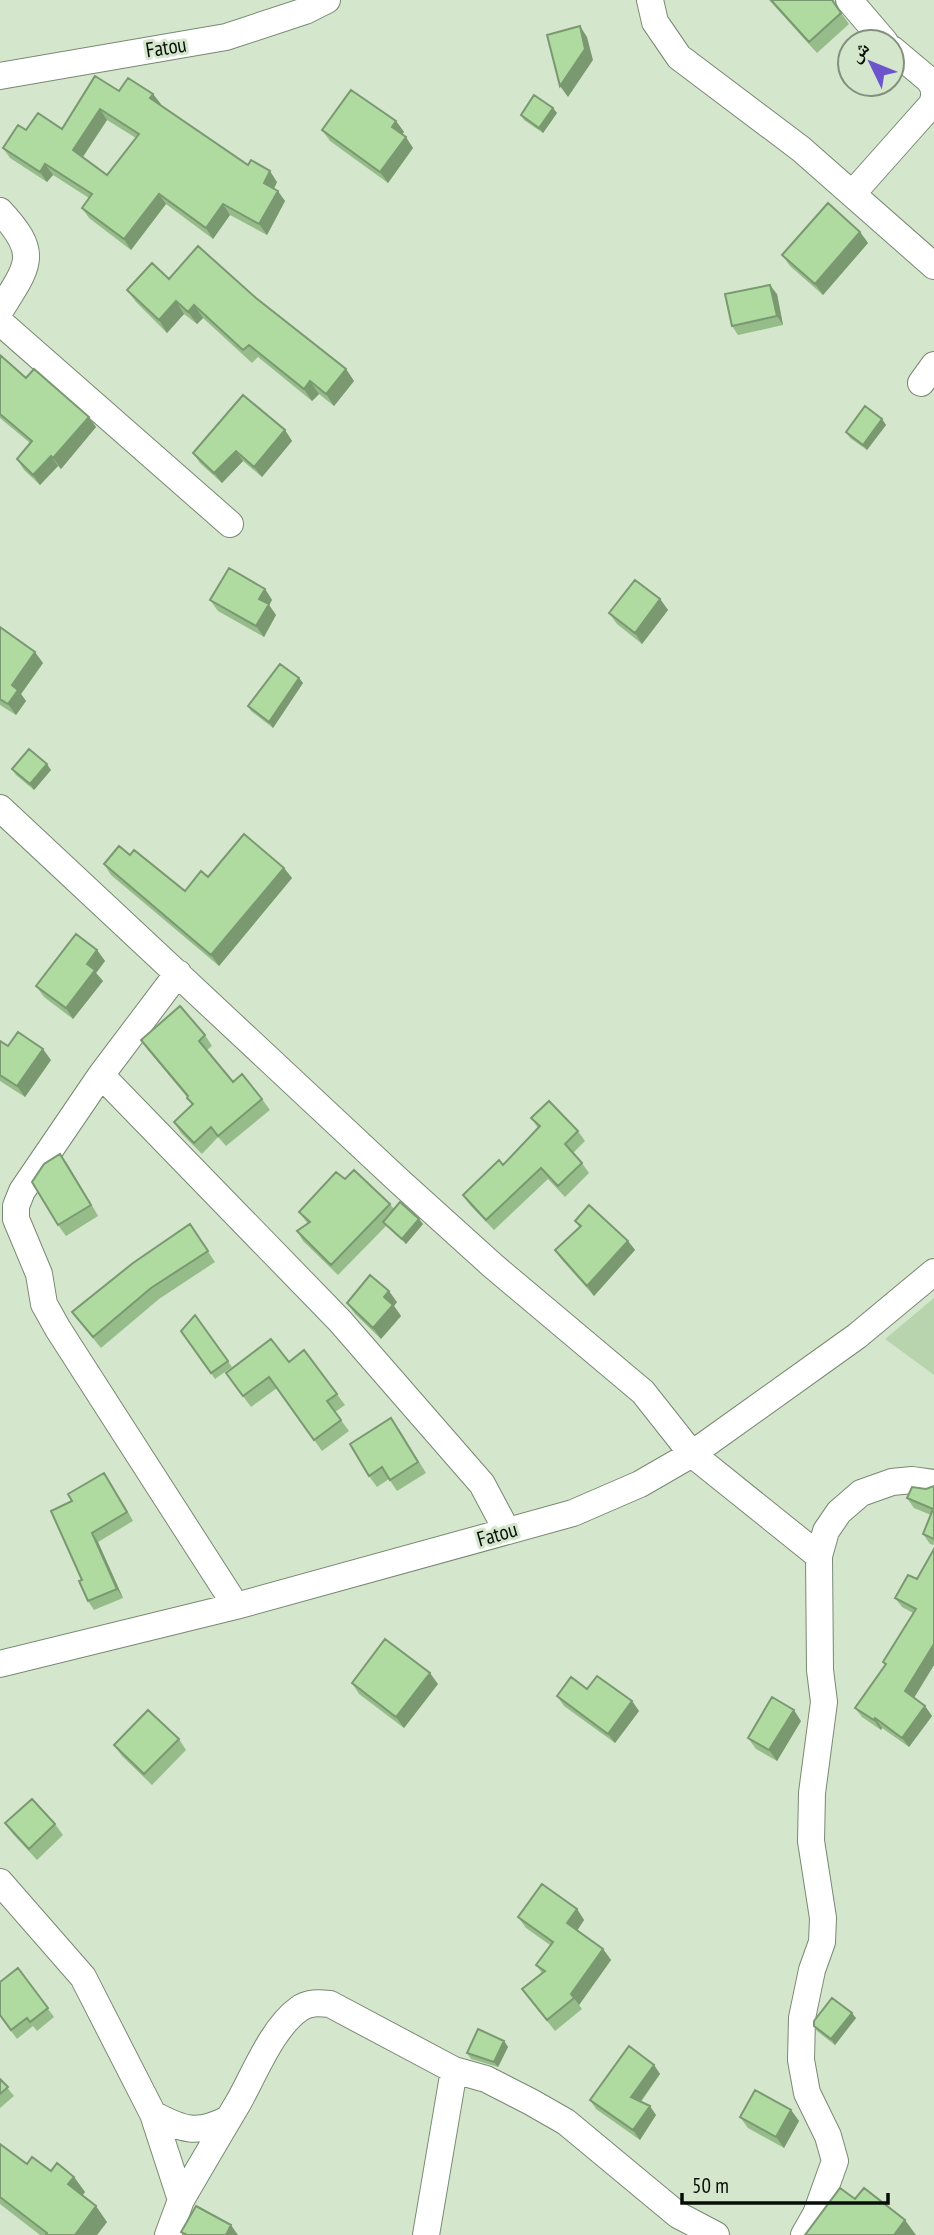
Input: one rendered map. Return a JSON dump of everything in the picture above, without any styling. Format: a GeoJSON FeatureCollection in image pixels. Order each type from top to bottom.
{"type":"FeatureCollection","features":[{"type":"Feature","properties":{"kind":"street","name":"Fatou"},"geometry":{"type":"LineString","coordinates":[[0,76],[226,37],[305,11],[327,0]]}},
{"type":"Feature","properties":{"kind":"street"},"geometry":{"type":"LineString","coordinates":[[650,0],[655,22],[679,57],[801,149],[934,266]]}},
{"type":"Feature","properties":{"kind":"street"},"geometry":{"type":"LineString","coordinates":[[849,0],[873,28]]}},
{"type":"Feature","properties":{"kind":"street"},"geometry":{"type":"LineString","coordinates":[[853,194],[932,104],[934,88],[929,80],[906,61]]}},
{"type":"Feature","properties":{"kind":"street"},"geometry":{"type":"LineString","coordinates":[[0,211],[17,229],[25,245],[26,268],[0,311]]}},
{"type":"Feature","properties":{"kind":"street"},"geometry":{"type":"LineString","coordinates":[[0,323],[230,524]]}},
{"type":"Feature","properties":{"kind":"street"},"geometry":{"type":"LineString","coordinates":[[0,808],[473,1248],[643,1392],[692,1454],[819,1556]]}},
{"type":"Feature","properties":{"kind":"street"},"geometry":{"type":"LineString","coordinates":[[178,973],[101,1075],[22,1191],[16,1206],[16,1219],[39,1273],[44,1304],[58,1329],[236,1606]]}},
{"type":"Feature","properties":{"kind":"street"},"geometry":{"type":"LineString","coordinates":[[101,1075],[340,1321],[482,1484],[507,1531]]}},
{"type":"Feature","properties":{"kind":"street","name":"Fatou"},"geometry":{"type":"LineString","coordinates":[[0,1664],[236,1606],[573,1513],[640,1484],[692,1454],[858,1336],[934,1272]]}},
{"type":"Feature","properties":{"kind":"street"},"geometry":{"type":"LineString","coordinates":[[804,2235],[816,2214],[835,2161],[828,2136],[807,2093],[801,2060],[802,2018],[812,1970],[822,1942],[823,1918],[811,1841],[812,1793],[824,1702],[820,1670],[819,1556],[826,1531],[839,1511],[861,1493],[892,1482],[912,1480],[934,1483]]}},
{"type":"Feature","properties":{"kind":"street"},"geometry":{"type":"LineString","coordinates":[[0,1882],[83,1977],[153,2115],[181,2200]]}},
{"type":"Feature","properties":{"kind":"street"},"geometry":{"type":"LineString","coordinates":[[168,2235],[181,2200],[260,2058],[289,2017],[301,2007],[317,2003],[330,2004],[454,2070],[486,2079],[566,2122],[678,2215],[716,2235]]}},
{"type":"Feature","properties":{"kind":"street"},"geometry":{"type":"LineString","coordinates":[[426,2235],[454,2070]]}},
{"type":"Feature","properties":{"kind":"street"},"geometry":{"type":"LineString","coordinates":[[153,2115],[178,2128],[198,2129],[228,2119]]}},
{"type":"Feature","properties":{"kind":"green space"},"geometry":{"type":"Polygon","coordinates":[[[934,1298],[934,1375],[885,1339],[934,1298]]]}},
{"type":"Feature","properties":{"kind":"building"},"geometry":{"type":"Polygon","coordinates":[[[771,0],[832,0],[841,13],[809,42],[771,0]]]}},
{"type":"Feature","properties":{"kind":"building"},"geometry":{"type":"Polygon","coordinates":[[[580,26],[585,49],[560,86],[547,35],[580,26]]]}},
{"type":"Feature","properties":{"kind":"building"},"geometry":{"type":"Polygon","coordinates":[[[95,76],[119,91],[128,78],[153,94],[150,98],[248,165],[251,160],[270,171],[264,183],[278,191],[259,224],[223,204],[206,228],[159,194],[124,239],[82,208],[92,194],[45,164],[40,172],[3,148],[18,125],[26,130],[38,113],[62,129],[95,76]],[[100,109],[73,150],[107,175],[139,134],[100,109]]]}},
{"type":"Feature","properties":{"kind":"building"},"geometry":{"type":"Polygon","coordinates":[[[351,90],[396,121],[392,127],[406,137],[380,172],[322,130],[351,90]]]}},
{"type":"Feature","properties":{"kind":"building"},"geometry":{"type":"Polygon","coordinates":[[[534,95],[553,108],[539,128],[521,115],[534,95]]]}},
{"type":"Feature","properties":{"kind":"building"},"geometry":{"type":"Polygon","coordinates":[[[828,203],[860,232],[815,284],[782,255],[828,203]]]}},
{"type":"Feature","properties":{"kind":"building"},"geometry":{"type":"Polygon","coordinates":[[[198,246],[256,298],[346,369],[326,394],[310,381],[304,389],[249,345],[243,350],[194,305],[188,312],[176,301],[159,320],[127,290],[152,263],[169,279],[198,246]]]}},
{"type":"Feature","properties":{"kind":"building"},"geometry":{"type":"Polygon","coordinates":[[[770,285],[777,316],[732,326],[725,294],[770,285]]]}},
{"type":"Feature","properties":{"kind":"building"},"geometry":{"type":"Polygon","coordinates":[[[0,355],[26,378],[34,369],[89,417],[53,458],[51,456],[33,475],[17,459],[32,441],[0,414],[0,355]]]}},
{"type":"Feature","properties":{"kind":"building"},"geometry":{"type":"Polygon","coordinates":[[[243,395],[285,430],[254,467],[236,451],[214,473],[193,453],[243,395]]]}},
{"type":"Feature","properties":{"kind":"building"},"geometry":{"type":"Polygon","coordinates":[[[865,406],[882,419],[863,445],[846,432],[865,406]]]}},
{"type":"Feature","properties":{"kind":"building"},"geometry":{"type":"Polygon","coordinates":[[[229,568],[265,589],[259,599],[269,604],[256,626],[210,600],[229,568]]]}},
{"type":"Feature","properties":{"kind":"building"},"geometry":{"type":"Polygon","coordinates":[[[635,580],[660,599],[635,633],[609,613],[635,580]]]}},
{"type":"Feature","properties":{"kind":"building"},"geometry":{"type":"Polygon","coordinates":[[[0,627],[35,652],[12,685],[18,690],[8,704],[0,699],[0,627]]]}},
{"type":"Feature","properties":{"kind":"building"},"geometry":{"type":"Polygon","coordinates":[[[280,664],[299,678],[269,722],[248,706],[280,664]]]}},
{"type":"Feature","properties":{"kind":"building"},"geometry":{"type":"Polygon","coordinates":[[[29,749],[47,764],[30,784],[12,769],[29,749]]]}},
{"type":"Feature","properties":{"kind":"building"},"geometry":{"type":"Polygon","coordinates":[[[244,834],[284,868],[211,955],[104,864],[119,846],[130,855],[134,850],[185,891],[201,871],[208,877],[244,834]]]}},
{"type":"Feature","properties":{"kind":"building"},"geometry":{"type":"Polygon","coordinates":[[[76,934],[97,950],[87,964],[95,970],[66,1008],[36,986],[76,934]]]}},
{"type":"Feature","properties":{"kind":"building"},"geometry":{"type":"Polygon","coordinates":[[[180,1006],[205,1035],[199,1041],[233,1082],[242,1074],[262,1099],[218,1136],[211,1127],[194,1143],[174,1122],[193,1104],[141,1040],[180,1006]]]}},
{"type":"Feature","properties":{"kind":"building"},"geometry":{"type":"Polygon","coordinates":[[[18,1032],[43,1049],[17,1086],[0,1075],[0,1041],[8,1046],[18,1032]]]}},
{"type":"Feature","properties":{"kind":"building"},"geometry":{"type":"Polygon","coordinates":[[[549,1101],[578,1131],[565,1144],[582,1163],[558,1186],[541,1168],[486,1220],[463,1195],[499,1160],[503,1165],[540,1126],[531,1118],[549,1101]]]}},
{"type":"Feature","properties":{"kind":"building"},"geometry":{"type":"Polygon","coordinates":[[[60,1154],[91,1205],[58,1225],[32,1182],[44,1164],[60,1154]]]}},
{"type":"Feature","properties":{"kind":"building"},"geometry":{"type":"Polygon","coordinates":[[[354,1170],[390,1204],[331,1265],[297,1231],[310,1222],[299,1212],[336,1172],[345,1179],[354,1170]]]}},
{"type":"Feature","properties":{"kind":"building"},"geometry":{"type":"Polygon","coordinates":[[[400,1202],[419,1219],[402,1239],[383,1222],[400,1202]]]}},
{"type":"Feature","properties":{"kind":"building"},"geometry":{"type":"Polygon","coordinates":[[[589,1205],[628,1241],[587,1286],[555,1250],[581,1226],[575,1221],[589,1205]]]}},
{"type":"Feature","properties":{"kind":"building"},"geometry":{"type":"Polygon","coordinates":[[[190,1224],[208,1251],[151,1288],[93,1337],[72,1312],[133,1263],[190,1224]]]}},
{"type":"Feature","properties":{"kind":"building"},"geometry":{"type":"Polygon","coordinates":[[[370,1275],[389,1291],[384,1297],[393,1305],[373,1328],[347,1303],[370,1275]]]}},
{"type":"Feature","properties":{"kind":"building"},"geometry":{"type":"Polygon","coordinates":[[[195,1315],[228,1361],[211,1373],[181,1331],[195,1315]]]}},
{"type":"Feature","properties":{"kind":"building"},"geometry":{"type":"Polygon","coordinates":[[[271,1339],[289,1362],[304,1350],[337,1394],[327,1401],[341,1420],[314,1440],[269,1377],[243,1396],[226,1373],[271,1339]]]}},
{"type":"Feature","properties":{"kind":"building"},"geometry":{"type":"Polygon","coordinates":[[[391,1418],[418,1462],[390,1480],[382,1467],[369,1476],[350,1444],[391,1418]]]}},
{"type":"Feature","properties":{"kind":"building"},"geometry":{"type":"Polygon","coordinates":[[[104,1473],[127,1512],[92,1533],[117,1589],[88,1601],[79,1581],[82,1580],[51,1511],[72,1501],[68,1494],[104,1473]]]}},
{"type":"Feature","properties":{"kind":"building"},"geometry":{"type":"Polygon","coordinates":[[[934,1486],[934,1539],[923,1534],[933,1509],[907,1498],[912,1487],[926,1489],[934,1486]]]}},
{"type":"Feature","properties":{"kind":"building"},"geometry":{"type":"Polygon","coordinates":[[[934,1549],[934,1644],[905,1691],[925,1706],[902,1738],[875,1718],[874,1720],[855,1708],[886,1664],[883,1662],[916,1609],[895,1598],[908,1575],[917,1579],[934,1549]]]}},
{"type":"Feature","properties":{"kind":"building"},"geometry":{"type":"Polygon","coordinates":[[[385,1639],[430,1673],[396,1717],[352,1683],[385,1639]]]}},
{"type":"Feature","properties":{"kind":"building"},"geometry":{"type":"Polygon","coordinates":[[[597,1676],[632,1701],[608,1734],[557,1696],[571,1677],[587,1689],[597,1676]]]}},
{"type":"Feature","properties":{"kind":"building"},"geometry":{"type":"Polygon","coordinates":[[[772,1697],[794,1710],[769,1750],[748,1738],[772,1697]]]}},
{"type":"Feature","properties":{"kind":"building"},"geometry":{"type":"Polygon","coordinates":[[[148,1710],[179,1739],[144,1774],[114,1745],[148,1710]]]}},
{"type":"Feature","properties":{"kind":"building"},"geometry":{"type":"Polygon","coordinates":[[[32,1799],[55,1824],[29,1849],[5,1823],[32,1799]]]}},
{"type":"Feature","properties":{"kind":"building"},"geometry":{"type":"Polygon","coordinates":[[[542,1884],[577,1909],[567,1923],[603,1949],[571,1994],[574,1998],[547,2020],[522,1989],[545,1971],[536,1965],[553,1942],[518,1917],[542,1884]]]}},
{"type":"Feature","properties":{"kind":"building"},"geometry":{"type":"Polygon","coordinates":[[[18,1968],[48,2008],[30,2022],[27,2018],[11,2030],[0,2015],[0,1982],[18,1968]]]}},
{"type":"Feature","properties":{"kind":"building"},"geometry":{"type":"Polygon","coordinates":[[[832,1998],[852,2013],[831,2039],[814,2026],[814,2021],[832,1998]]]}},
{"type":"Feature","properties":{"kind":"building"},"geometry":{"type":"Polygon","coordinates":[[[478,2029],[504,2041],[494,2062],[467,2053],[478,2029]]]}},
{"type":"Feature","properties":{"kind":"building"},"geometry":{"type":"Polygon","coordinates":[[[629,2046],[654,2065],[631,2097],[650,2106],[633,2130],[590,2100],[629,2046]]]}},
{"type":"Feature","properties":{"kind":"building"},"geometry":{"type":"Polygon","coordinates":[[[0,2079],[8,2087],[0,2094],[0,2079]]]}},
{"type":"Feature","properties":{"kind":"building"},"geometry":{"type":"Polygon","coordinates":[[[755,2090],[791,2110],[776,2137],[740,2117],[755,2090]]]}},
{"type":"Feature","properties":{"kind":"building"},"geometry":{"type":"Polygon","coordinates":[[[0,2144],[27,2164],[32,2157],[51,2171],[57,2163],[74,2177],[68,2184],[96,2206],[75,2235],[46,2235],[47,2233],[0,2197],[0,2144]]]}},
{"type":"Feature","properties":{"kind":"building"},"geometry":{"type":"Polygon","coordinates":[[[840,2188],[855,2199],[864,2188],[905,2220],[894,2235],[805,2235],[840,2188]]]}},
{"type":"Feature","properties":{"kind":"building"},"geometry":{"type":"Polygon","coordinates":[[[196,2206],[231,2225],[226,2235],[187,2235],[181,2232],[196,2206]]]}}]}
